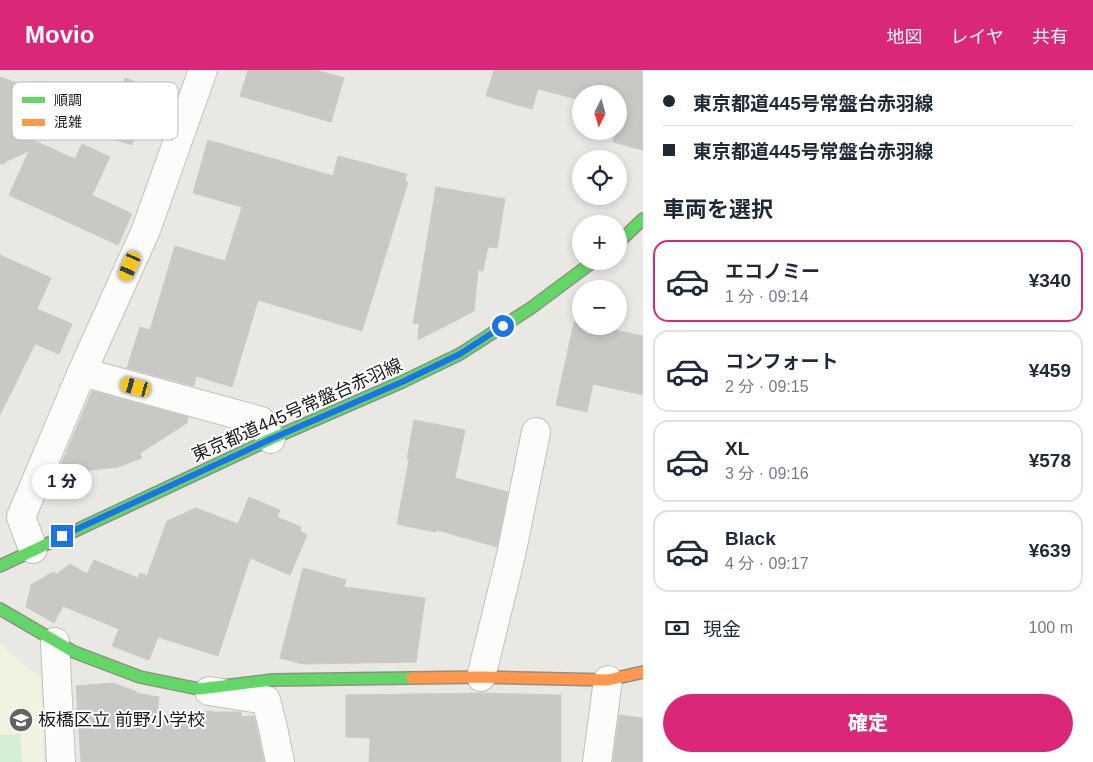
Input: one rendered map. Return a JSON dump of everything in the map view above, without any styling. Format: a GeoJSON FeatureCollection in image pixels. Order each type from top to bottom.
{"type":"FeatureCollection","features":[{"type":"Feature","properties":{"kind":"main road"},"geometry":{"type":"LineString","coordinates":[[627,234],[643,219]]}},
{"type":"Feature","properties":{"kind":"main road","name":"東京都道445号常盤台赤羽線"},"geometry":{"type":"LineString","coordinates":[[0,566],[271,439],[402,382],[460,354],[531,308],[582,270]]}},
{"type":"Feature","properties":{"kind":"main road"},"geometry":{"type":"LineString","coordinates":[[0,609],[74,652],[140,677],[198,689],[274,680],[481,677],[608,680],[643,672]]}},
{"type":"Feature","properties":{"kind":"street"},"geometry":{"type":"LineString","coordinates":[[33,549],[21,517],[82,372],[146,230],[203,70]]}},
{"type":"Feature","properties":{"kind":"street"},"geometry":{"type":"LineString","coordinates":[[82,372],[260,421],[271,439]]}},
{"type":"Feature","properties":{"kind":"street"},"geometry":{"type":"LineString","coordinates":[[481,677],[511,555],[536,432]]}},
{"type":"Feature","properties":{"kind":"street"},"geometry":{"type":"LineString","coordinates":[[55,642],[61,762]]}},
{"type":"Feature","properties":{"kind":"street"},"geometry":{"type":"LineString","coordinates":[[597,762],[608,680]]}},
{"type":"Feature","properties":{"kind":"street"},"geometry":{"type":"LineString","coordinates":[[198,689],[266,700],[274,728],[280,762]]}},
{"type":"Feature","properties":{"kind":"shaded area","name":"板橋区立 前野小学校"},"geometry":{"type":"Polygon","coordinates":[[[0,643],[41,679],[44,762],[0,762],[0,643]]]}},
{"type":"Feature","properties":{"kind":"green space"},"geometry":{"type":"Polygon","coordinates":[[[20,734],[22,762],[0,762],[0,735],[20,734]]]}},
{"type":"Feature","properties":{"kind":"building"},"geometry":{"type":"Polygon","coordinates":[[[248,70],[316,70],[344,78],[331,122],[240,96],[248,70]]]}},
{"type":"Feature","properties":{"kind":"building"},"geometry":{"type":"Polygon","coordinates":[[[494,70],[643,70],[643,150],[613,142],[614,140],[628,140],[628,85],[572,85],[572,98],[538,89],[532,109],[486,96],[494,70]]]}},
{"type":"Feature","properties":{"kind":"building"},"geometry":{"type":"Polygon","coordinates":[[[0,77],[14,82],[12,82],[12,140],[33,140],[75,159],[82,144],[110,157],[92,195],[132,214],[118,245],[9,195],[29,151],[4,164],[0,164],[0,77]]]}},
{"type":"Feature","properties":{"kind":"building"},"geometry":{"type":"Polygon","coordinates":[[[125,78],[137,82],[124,82],[125,78]]]}},
{"type":"Feature","properties":{"kind":"building"},"geometry":{"type":"Polygon","coordinates":[[[116,140],[134,140],[132,145],[116,140]]]}},
{"type":"Feature","properties":{"kind":"building"},"geometry":{"type":"Polygon","coordinates":[[[208,140],[333,176],[338,156],[407,174],[405,182],[408,182],[362,331],[258,300],[232,387],[196,376],[194,386],[127,368],[140,327],[150,330],[175,246],[225,261],[242,207],[193,193],[208,140]]]}},
{"type":"Feature","properties":{"kind":"building"},"geometry":{"type":"Polygon","coordinates":[[[436,187],[505,199],[497,248],[488,247],[483,271],[478,270],[474,311],[418,340],[419,323],[413,324],[436,187]]]}},
{"type":"Feature","properties":{"kind":"building"},"geometry":{"type":"Polygon","coordinates":[[[0,255],[51,278],[37,309],[72,324],[59,354],[35,344],[0,415],[0,255]]]}},
{"type":"Feature","properties":{"kind":"building"},"geometry":{"type":"Polygon","coordinates":[[[572,331],[572,335],[627,335],[627,333],[643,336],[643,395],[593,384],[587,412],[556,405],[572,331]]]}},
{"type":"Feature","properties":{"kind":"building"},"geometry":{"type":"Polygon","coordinates":[[[92,391],[188,417],[187,423],[140,453],[142,458],[118,467],[57,474],[92,391]]]}},
{"type":"Feature","properties":{"kind":"building"},"geometry":{"type":"Polygon","coordinates":[[[414,420],[465,430],[455,478],[508,492],[497,547],[437,530],[435,532],[397,524],[409,460],[407,459],[414,420]]]}},
{"type":"Feature","properties":{"kind":"building"},"geometry":{"type":"Polygon","coordinates":[[[249,497],[280,510],[277,517],[301,527],[300,531],[307,535],[290,575],[250,558],[218,656],[158,637],[149,660],[112,646],[119,629],[63,606],[54,623],[26,607],[31,585],[53,572],[57,574],[70,564],[87,574],[94,560],[138,578],[140,573],[147,576],[167,521],[196,508],[238,524],[249,497]]]}},
{"type":"Feature","properties":{"kind":"building"},"geometry":{"type":"Polygon","coordinates":[[[303,568],[346,580],[344,587],[425,598],[416,662],[303,664],[280,658],[303,568]]]}},
{"type":"Feature","properties":{"kind":"building"},"geometry":{"type":"Polygon","coordinates":[[[113,683],[136,693],[159,697],[157,715],[212,711],[241,712],[241,717],[254,716],[264,762],[81,762],[76,686],[113,683]]]}},
{"type":"Feature","properties":{"kind":"building"},"geometry":{"type":"Polygon","coordinates":[[[481,693],[561,695],[561,762],[369,762],[370,738],[346,737],[346,695],[481,693]]]}},
{"type":"Feature","properties":{"kind":"building"},"geometry":{"type":"Polygon","coordinates":[[[619,715],[643,718],[643,762],[613,762],[619,715]]]}},
{"type":"Feature","properties":{"kind":"traffic: fast"},"geometry":{"type":"LineString","coordinates":[[627,234],[643,219]]}},
{"type":"Feature","properties":{"kind":"traffic: fast"},"geometry":{"type":"LineString","coordinates":[[0,566],[271,439],[402,382],[460,354],[531,308],[582,270]]}},
{"type":"Feature","properties":{"kind":"traffic: fast"},"geometry":{"type":"LineString","coordinates":[[0,609],[74,652],[140,677],[199,689],[273,680],[412,678]]}},
{"type":"Feature","properties":{"kind":"traffic: slow"},"geometry":{"type":"LineString","coordinates":[[412,678],[481,677],[608,680],[643,672]]}},
{"type":"Feature","properties":{"kind":"place","name":"板橋区立 前野小学校"},"geometry":{"type":"Point","coordinates":[21,720]}},
{"type":"Feature","properties":{"kind":"route"},"geometry":{"type":"LineString","coordinates":[[62,536],[271,439],[402,382],[460,354],[503,326]]}}]}
